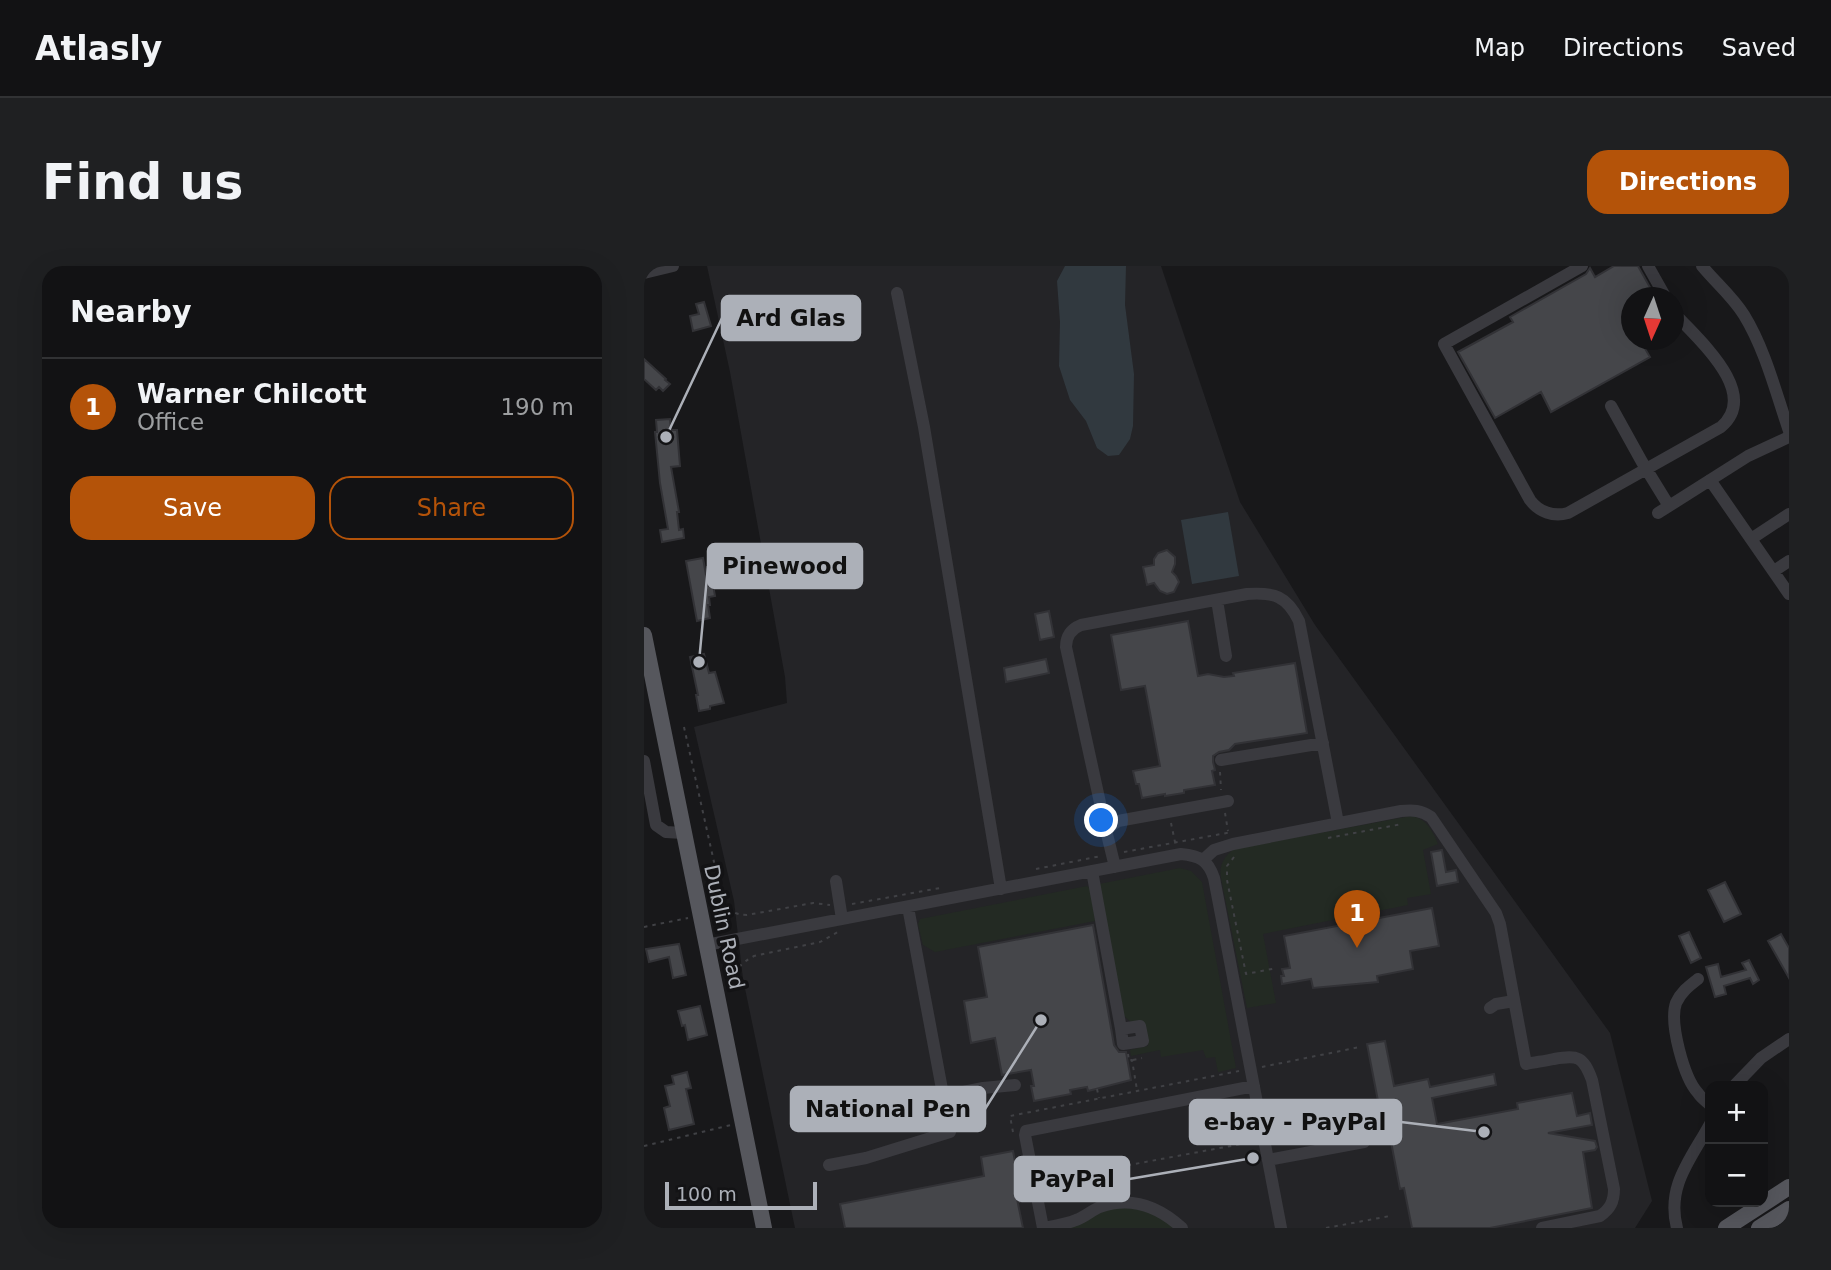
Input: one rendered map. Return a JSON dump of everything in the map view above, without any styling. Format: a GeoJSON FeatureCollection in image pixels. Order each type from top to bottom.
{"type":"FeatureCollection","features":[{"type":"Feature","properties":{"kind":"main road","name":"Dublin Road"},"geometry":{"type":"LineString","coordinates":[[644,635],[764,1228]]}},
{"type":"Feature","properties":{"kind":"main road"},"geometry":{"type":"LineString","coordinates":[[1726,1228],[1789,1187]]}},
{"type":"Feature","properties":{"kind":"main road"},"geometry":{"type":"LineString","coordinates":[[1759,1228],[1789,1209]]}},
{"type":"Feature","properties":{"kind":"street"},"geometry":{"type":"LineString","coordinates":[[644,273],[673,266]]}},
{"type":"Feature","properties":{"kind":"street"},"geometry":{"type":"LineString","coordinates":[[1582,266],[1444,344],[1530,500],[1540,510],[1554,514],[1568,513],[1721,427],[1731,415],[1735,397],[1732,387],[1717,359],[1684,323]]}},
{"type":"Feature","properties":{"kind":"street"},"geometry":{"type":"LineString","coordinates":[[1648,266],[1660,287]]}},
{"type":"Feature","properties":{"kind":"street"},"geometry":{"type":"LineString","coordinates":[[1702,266],[1725,290],[1754,334],[1789,431]]}},
{"type":"Feature","properties":{"kind":"street"},"geometry":{"type":"LineString","coordinates":[[897,293],[924,427],[1001,889]]}},
{"type":"Feature","properties":{"kind":"street"},"geometry":{"type":"LineString","coordinates":[[1611,406],[1647,469],[1664,510],[1748,457],[1789,437]]}},
{"type":"Feature","properties":{"kind":"street"},"geometry":{"type":"LineString","coordinates":[[1710,480],[1789,594]]}},
{"type":"Feature","properties":{"kind":"street"},"geometry":{"type":"LineString","coordinates":[[1751,539],[1789,514]]}},
{"type":"Feature","properties":{"kind":"street"},"geometry":{"type":"LineString","coordinates":[[1774,571],[1789,561]]}},
{"type":"Feature","properties":{"kind":"street"},"geometry":{"type":"LineString","coordinates":[[1113,860],[1066,647],[1069,633],[1081,625],[1247,594],[1265,593],[1285,600],[1299,621],[1338,823]]}},
{"type":"Feature","properties":{"kind":"street"},"geometry":{"type":"LineString","coordinates":[[1217,600],[1226,656]]}},
{"type":"Feature","properties":{"kind":"street"},"geometry":{"type":"LineString","coordinates":[[1221,760],[1323,743]]}},
{"type":"Feature","properties":{"kind":"street"},"geometry":{"type":"LineString","coordinates":[[644,761],[656,825],[666,832],[683,833]]}},
{"type":"Feature","properties":{"kind":"street"},"geometry":{"type":"LineString","coordinates":[[1107,830],[1118,821],[1228,801]]}},
{"type":"Feature","properties":{"kind":"street"},"geometry":{"type":"LineString","coordinates":[[1203,860],[1213,850],[1233,844],[1338,823],[1414,810],[1431,817],[1496,913],[1526,1064],[1572,1056],[1588,1069],[1594,1089],[1614,1198],[1600,1216],[1542,1228]]}},
{"type":"Feature","properties":{"kind":"street"},"geometry":{"type":"LineString","coordinates":[[706,945],[1092,871],[1113,860],[1194,855],[1210,867],[1214,878],[1281,1228]]}},
{"type":"Feature","properties":{"kind":"street"},"geometry":{"type":"LineString","coordinates":[[1092,871],[1123,1044],[1143,1041],[1140,1026],[1121,1029]]}},
{"type":"Feature","properties":{"kind":"street"},"geometry":{"type":"LineString","coordinates":[[836,881],[842,918]]}},
{"type":"Feature","properties":{"kind":"street"},"geometry":{"type":"LineString","coordinates":[[829,1165],[866,1158],[950,1132],[908,906]]}},
{"type":"Feature","properties":{"kind":"street"},"geometry":{"type":"LineString","coordinates":[[1698,979],[1685,988],[1680,996],[1674,1022],[1685,1071],[1697,1093],[1705,1100]]}},
{"type":"Feature","properties":{"kind":"street"},"geometry":{"type":"LineString","coordinates":[[1490,1008],[1514,1000]]}},
{"type":"Feature","properties":{"kind":"street"},"geometry":{"type":"LineString","coordinates":[[1739,1081],[1762,1058],[1789,1040]]}},
{"type":"Feature","properties":{"kind":"street"},"geometry":{"type":"LineString","coordinates":[[943,1096],[1015,1085]]}},
{"type":"Feature","properties":{"kind":"street"},"geometry":{"type":"LineString","coordinates":[[1182,1228],[1167,1214],[1140,1204],[1115,1203],[1101,1206],[1077,1220],[1043,1228],[1026,1131],[1254,1086]]}},
{"type":"Feature","properties":{"kind":"street"},"geometry":{"type":"LineString","coordinates":[[1676,1228],[1676,1187],[1705,1133]]}},
{"type":"Feature","properties":{"kind":"street"},"geometry":{"type":"LineString","coordinates":[[1268,1160],[1370,1141]]}},
{"type":"Feature","properties":{"kind":"path"},"geometry":{"type":"LineString","coordinates":[[684,727],[722,898],[728,909],[740,915],[813,903],[842,918]]}},
{"type":"Feature","properties":{"kind":"path"},"geometry":{"type":"LineString","coordinates":[[1325,838],[1402,824]]}},
{"type":"Feature","properties":{"kind":"path"},"geometry":{"type":"LineString","coordinates":[[1036,869],[1113,860],[1242,830]]}},
{"type":"Feature","properties":{"kind":"path"},"geometry":{"type":"LineString","coordinates":[[1236,855],[1227,866],[1227,880],[1246,974],[1277,968]]}},
{"type":"Feature","properties":{"kind":"path"},"geometry":{"type":"LineString","coordinates":[[734,984],[738,968],[754,956],[820,942],[842,918],[946,887]]}},
{"type":"Feature","properties":{"kind":"path"},"geometry":{"type":"LineString","coordinates":[[644,927],[700,915]]}},
{"type":"Feature","properties":{"kind":"path"},"geometry":{"type":"LineString","coordinates":[[1126,1044],[1129,1061],[1142,1058]]}},
{"type":"Feature","properties":{"kind":"path"},"geometry":{"type":"LineString","coordinates":[[1132,1060],[1138,1091]]}},
{"type":"Feature","properties":{"kind":"path"},"geometry":{"type":"LineString","coordinates":[[1097,1089],[1099,1099]]}},
{"type":"Feature","properties":{"kind":"path"},"geometry":{"type":"LineString","coordinates":[[644,1146],[742,1122]]}},
{"type":"Feature","properties":{"kind":"path"},"geometry":{"type":"LineString","coordinates":[[1370,1141],[1390,1137]]}},
{"type":"Feature","properties":{"kind":"path"},"geometry":{"type":"LineString","coordinates":[[1034,1183],[1253,1142]]}},
{"type":"Feature","properties":{"kind":"path"},"geometry":{"type":"LineString","coordinates":[[1326,1228],[1390,1216]]}},
{"type":"Feature","properties":{"kind":"shaded area"},"geometry":{"type":"Polygon","coordinates":[[[707,266],[1161,266],[1240,502],[1315,625],[1610,1033],[1652,1201],[1635,1228],[795,1228],[743,979],[734,901],[694,727],[787,703],[785,677],[730,372],[707,266]]]}},
{"type":"Feature","properties":{"kind":"shaded area"},"geometry":{"type":"Polygon","coordinates":[[[1065,266],[1126,266],[1125,305],[1134,374],[1133,426],[1130,439],[1119,455],[1108,456],[1097,448],[1086,421],[1070,400],[1059,366],[1057,281],[1065,266]]]}},
{"type":"Feature","properties":{"kind":"shaded area"},"geometry":{"type":"Polygon","coordinates":[[[1228,512],[1239,576],[1192,584],[1181,520],[1228,512]]]}},
{"type":"Feature","properties":{"kind":"shaded area"},"geometry":{"type":"Polygon","coordinates":[[[1411,816],[1425,822],[1438,844],[1423,850],[1431,894],[1407,898],[1408,905],[1263,934],[1276,1003],[1247,1008],[1221,878],[1221,866],[1227,855],[1234,849],[1411,816]]]}},
{"type":"Feature","properties":{"kind":"shaded area"},"geometry":{"type":"Polygon","coordinates":[[[1180,868],[1191,871],[1202,882],[1236,1068],[1218,1072],[1215,1057],[1206,1058],[1203,1050],[1161,1057],[1160,1050],[1131,1056],[1130,1050],[1148,1046],[1143,1021],[1131,1022],[1124,1016],[1099,884],[1180,868]]]}},
{"type":"Feature","properties":{"kind":"shaded area"},"geometry":{"type":"Polygon","coordinates":[[[1087,886],[1091,890],[1095,921],[935,952],[923,945],[918,924],[920,919],[1087,886]]]}},
{"type":"Feature","properties":{"kind":"shaded area"},"geometry":{"type":"Polygon","coordinates":[[[1113,1207],[1148,1210],[1175,1228],[1067,1228],[1113,1207]]]}},
{"type":"Feature","properties":{"kind":"building"},"geometry":{"type":"Polygon","coordinates":[[[1614,266],[1638,266],[1650,287],[1621,287],[1621,350],[1646,350],[1650,357],[1551,412],[1541,392],[1495,418],[1458,352],[1513,322],[1510,317],[1586,274],[1590,268],[1595,277],[1614,266]]]}},
{"type":"Feature","properties":{"kind":"building"},"geometry":{"type":"Polygon","coordinates":[[[704,302],[711,326],[693,331],[690,316],[699,314],[696,304],[704,302]]]}},
{"type":"Feature","properties":{"kind":"building"},"geometry":{"type":"Polygon","coordinates":[[[644,359],[670,384],[663,391],[659,387],[656,390],[644,379],[644,359]]]}},
{"type":"Feature","properties":{"kind":"building"},"geometry":{"type":"Polygon","coordinates":[[[670,419],[671,430],[677,430],[680,466],[671,467],[679,512],[679,530],[683,529],[684,538],[662,542],[660,530],[668,529],[655,432],[656,420],[670,419]]]}},
{"type":"Feature","properties":{"kind":"building"},"geometry":{"type":"Polygon","coordinates":[[[1167,550],[1175,557],[1172,572],[1179,582],[1174,592],[1167,594],[1160,591],[1154,583],[1147,585],[1143,567],[1154,565],[1158,553],[1167,550]]]}},
{"type":"Feature","properties":{"kind":"building"},"geometry":{"type":"Polygon","coordinates":[[[703,558],[708,586],[713,585],[715,596],[709,597],[710,618],[697,621],[686,561],[703,558]]]}},
{"type":"Feature","properties":{"kind":"building"},"geometry":{"type":"Polygon","coordinates":[[[1049,611],[1054,637],[1040,640],[1035,614],[1049,611]]]}},
{"type":"Feature","properties":{"kind":"building"},"geometry":{"type":"Polygon","coordinates":[[[1188,621],[1198,676],[1234,676],[1233,673],[1295,663],[1307,733],[1235,744],[1229,750],[1213,756],[1215,785],[1184,790],[1184,793],[1142,798],[1133,771],[1160,766],[1145,686],[1121,690],[1111,635],[1188,621]]]}},
{"type":"Feature","properties":{"kind":"building"},"geometry":{"type":"Polygon","coordinates":[[[704,654],[709,673],[715,672],[724,703],[699,711],[690,657],[704,654]]]}},
{"type":"Feature","properties":{"kind":"building"},"geometry":{"type":"Polygon","coordinates":[[[1046,659],[1049,673],[1006,682],[1004,668],[1046,659]]]}},
{"type":"Feature","properties":{"kind":"building"},"geometry":{"type":"Polygon","coordinates":[[[1442,850],[1446,872],[1456,870],[1458,882],[1437,886],[1431,852],[1442,850]]]}},
{"type":"Feature","properties":{"kind":"building"},"geometry":{"type":"Polygon","coordinates":[[[1725,882],[1741,914],[1724,922],[1708,890],[1725,882]]]}},
{"type":"Feature","properties":{"kind":"building"},"geometry":{"type":"Polygon","coordinates":[[[1432,908],[1439,946],[1410,951],[1413,969],[1377,976],[1378,982],[1313,988],[1311,979],[1282,984],[1282,969],[1290,968],[1284,936],[1432,908]]]}},
{"type":"Feature","properties":{"kind":"building"},"geometry":{"type":"Polygon","coordinates":[[[1093,925],[1114,1045],[1119,1052],[1126,1052],[1131,1080],[1088,1091],[1087,1087],[1070,1090],[1071,1094],[1034,1101],[1031,1070],[1002,1075],[995,1038],[971,1043],[964,1001],[987,997],[978,947],[1093,925]]]}},
{"type":"Feature","properties":{"kind":"building"},"geometry":{"type":"Polygon","coordinates":[[[1689,932],[1701,958],[1691,963],[1679,936],[1689,932]]]}},
{"type":"Feature","properties":{"kind":"building"},"geometry":{"type":"Polygon","coordinates":[[[1781,934],[1789,948],[1789,978],[1768,941],[1781,934]]]}},
{"type":"Feature","properties":{"kind":"building"},"geometry":{"type":"Polygon","coordinates":[[[679,944],[686,975],[673,978],[669,957],[649,962],[646,949],[679,944]]]}},
{"type":"Feature","properties":{"kind":"building"},"geometry":{"type":"Polygon","coordinates":[[[1749,960],[1759,980],[1753,984],[1750,978],[1724,986],[1726,994],[1715,997],[1706,967],[1718,964],[1721,977],[1746,970],[1742,963],[1749,960]]]}},
{"type":"Feature","properties":{"kind":"building"},"geometry":{"type":"Polygon","coordinates":[[[700,1006],[707,1035],[688,1040],[678,1011],[700,1006]]]}},
{"type":"Feature","properties":{"kind":"building"},"geometry":{"type":"Polygon","coordinates":[[[1385,1041],[1394,1086],[1428,1079],[1430,1087],[1494,1074],[1496,1085],[1432,1098],[1437,1124],[1518,1109],[1517,1103],[1572,1093],[1577,1116],[1590,1113],[1592,1125],[1548,1133],[1595,1141],[1595,1150],[1583,1152],[1592,1208],[1490,1228],[1412,1228],[1404,1188],[1400,1189],[1388,1126],[1383,1127],[1367,1044],[1385,1041]]]}},
{"type":"Feature","properties":{"kind":"building"},"geometry":{"type":"Polygon","coordinates":[[[687,1072],[691,1088],[686,1089],[694,1124],[669,1130],[664,1108],[670,1106],[665,1086],[674,1084],[672,1076],[687,1072]]]}},
{"type":"Feature","properties":{"kind":"building"},"geometry":{"type":"Polygon","coordinates":[[[1013,1151],[1021,1193],[1016,1194],[1023,1228],[845,1228],[840,1204],[984,1176],[981,1157],[1013,1151]]]}},
{"type":"Feature","properties":{"kind":"place","name":"Ard Glas"},"geometry":{"type":"Point","coordinates":[666,437]}},
{"type":"Feature","properties":{"kind":"place","name":"Pinewood"},"geometry":{"type":"Point","coordinates":[699,662]}},
{"type":"Feature","properties":{"kind":"place","name":"Warner Chilcott"},"geometry":{"type":"Point","coordinates":[1357,948]}},
{"type":"Feature","properties":{"kind":"place","name":"National Pen"},"geometry":{"type":"Point","coordinates":[1041,1020]}},
{"type":"Feature","properties":{"kind":"place","name":"e-bay - PayPal"},"geometry":{"type":"Point","coordinates":[1484,1132]}},
{"type":"Feature","properties":{"kind":"place","name":"PayPal"},"geometry":{"type":"Point","coordinates":[1253,1158]}}]}
